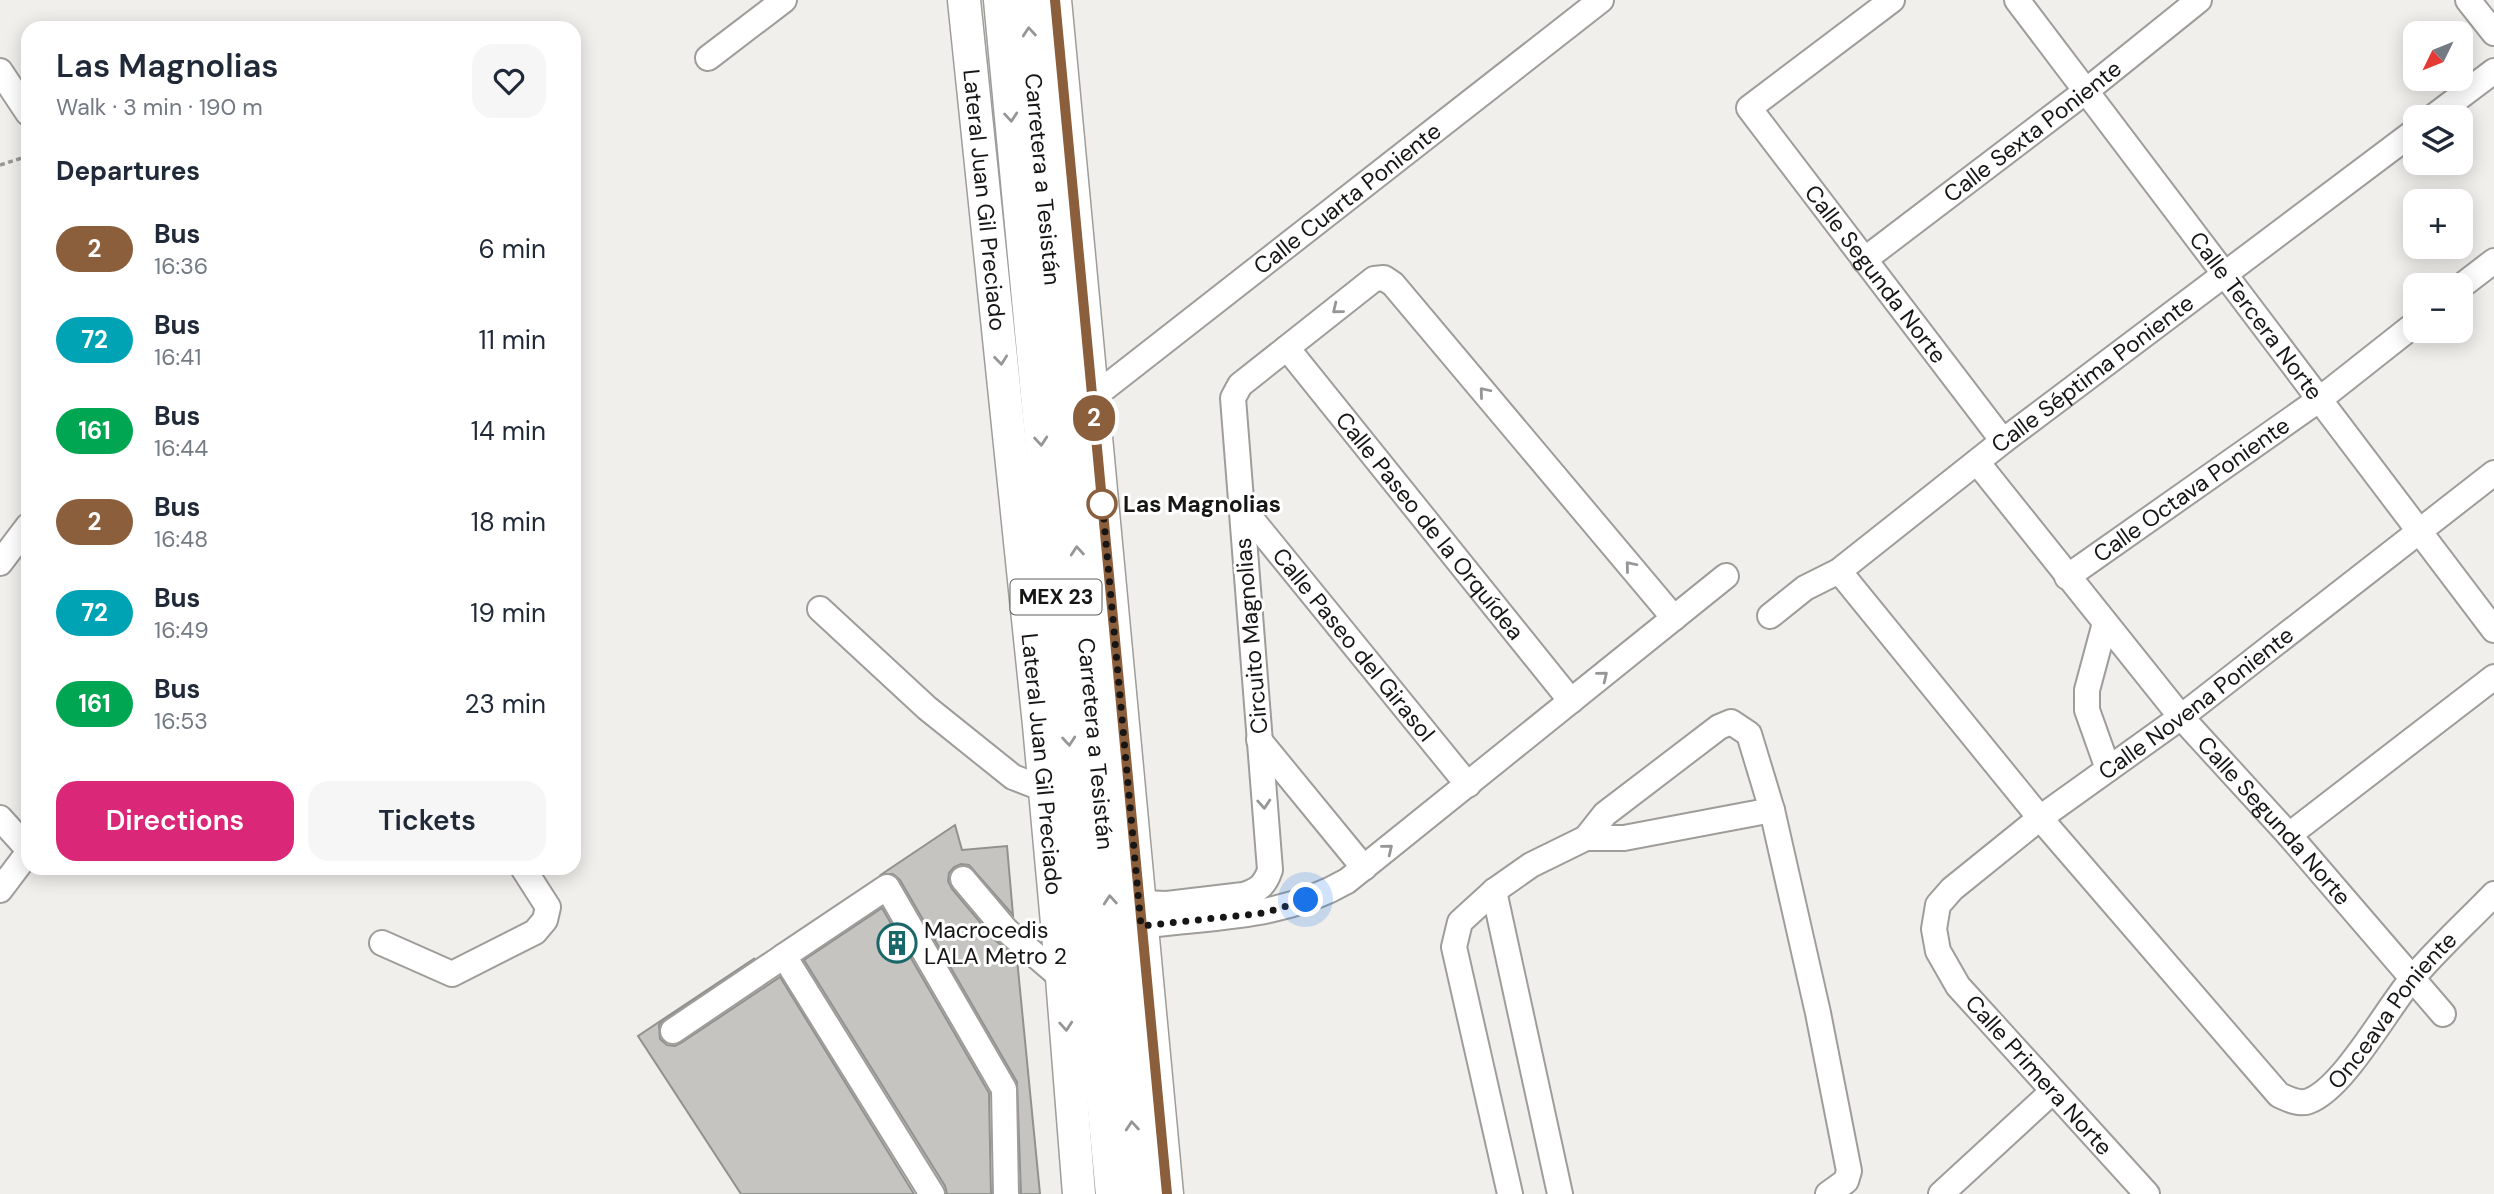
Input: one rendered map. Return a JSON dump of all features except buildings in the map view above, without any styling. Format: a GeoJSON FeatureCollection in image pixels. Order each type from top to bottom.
{"type":"FeatureCollection","features":[{"type":"Feature","properties":{"kind":"main road","name":"Lateral Juan Gil Preciado"},"geometry":{"type":"LineString","coordinates":[[964,0],[1039,725],[1079,1194]]}},
{"type":"Feature","properties":{"kind":"main road","name":"Carretera a Tesistán"},"geometry":{"type":"LineString","coordinates":[[1000,0],[1074,647]]}},
{"type":"Feature","properties":{"kind":"main road","name":"Carretera a Tesistán"},"geometry":{"type":"LineString","coordinates":[[1026,0],[1112,1194]]}},
{"type":"Feature","properties":{"kind":"main road"},"geometry":{"type":"LineString","coordinates":[[1055,0],[1167,1194]]}},
{"type":"Feature","properties":{"kind":"main road"},"geometry":{"type":"LineString","coordinates":[[1029,633],[1074,647],[1115,626]]}},
{"type":"Feature","properties":{"kind":"main road"},"geometry":{"type":"LineString","coordinates":[[1039,725],[1078,701],[1123,718]]}},
{"type":"Feature","properties":{"kind":"main road","name":"Carretera a Tesistán"},"geometry":{"type":"LineString","coordinates":[[1078,701],[1138,1194]]}},
{"type":"Feature","properties":{"kind":"street"},"geometry":{"type":"LineString","coordinates":[[708,58],[784,0]]}},
{"type":"Feature","properties":{"kind":"street","name":"Calle Cuarta Poniente"},"geometry":{"type":"LineString","coordinates":[[1092,398],[1601,0]]}},
{"type":"Feature","properties":{"kind":"street","name":"Calle Segunda Norte"},"geometry":{"type":"LineString","coordinates":[[1892,0],[1749,108],[2003,441]]}},
{"type":"Feature","properties":{"kind":"street","name":"Calle Tercera Norte"},"geometry":{"type":"LineString","coordinates":[[2017,0],[2494,630]]}},
{"type":"Feature","properties":{"kind":"street","name":"Calle Sexta Poniente"},"geometry":{"type":"LineString","coordinates":[[1864,260],[2086,91],[2199,0]]}},
{"type":"Feature","properties":{"kind":"street"},"geometry":{"type":"LineString","coordinates":[[2468,0],[2494,33]]}},
{"type":"Feature","properties":{"kind":"street"},"geometry":{"type":"LineString","coordinates":[[0,71],[21,103]]}},
{"type":"Feature","properties":{"kind":"street"},"geometry":{"type":"LineString","coordinates":[[2449,105],[2494,71]]}},
{"type":"Feature","properties":{"kind":"street","name":"Calle Séptima Poniente"},"geometry":{"type":"LineString","coordinates":[[1770,615],[1805,588],[1839,571],[2003,441],[2403,140]]}},
{"type":"Feature","properties":{"kind":"street"},"geometry":{"type":"LineString","coordinates":[[2473,277],[2494,261]]}},
{"type":"Feature","properties":{"kind":"street","name":"Circuito Magnolias"},"geometry":{"type":"LineString","coordinates":[[1140,915],[1167,904],[1243,895],[1261,887],[1269,870],[1233,398],[1240,385],[1374,279],[1384,278],[1393,284],[1674,618]]}},
{"type":"Feature","properties":{"kind":"street","name":"Calle Octava Poniente"},"geometry":{"type":"LineString","coordinates":[[2067,577],[2320,399],[2403,333]]}},
{"type":"Feature","properties":{"kind":"street","name":"Calle Paseo de la Orquídea"},"geometry":{"type":"LineString","coordinates":[[1287,348],[1571,701]]}},
{"type":"Feature","properties":{"kind":"street","name":"Calle Segunda Norte"},"geometry":{"type":"LineString","coordinates":[[1977,462],[2181,717],[2289,835],[2443,1014]]}},
{"type":"Feature","properties":{"kind":"street","name":"Calle Novena Poniente"},"geometry":{"type":"LineString","coordinates":[[1938,951],[1934,929],[1937,905],[1952,889],[2040,818],[2181,717],[2494,474]]}},
{"type":"Feature","properties":{"kind":"street","name":"Calle Paseo del Girasol"},"geometry":{"type":"LineString","coordinates":[[1240,505],[1468,785]]}},
{"type":"Feature","properties":{"kind":"street"},"geometry":{"type":"LineString","coordinates":[[0,563],[21,535]]}},
{"type":"Feature","properties":{"kind":"street"},"geometry":{"type":"LineString","coordinates":[[1839,571],[2040,818]]}},
{"type":"Feature","properties":{"kind":"street"},"geometry":{"type":"LineString","coordinates":[[1140,915],[1264,913],[1327,892],[1364,868],[1726,576]]}},
{"type":"Feature","properties":{"kind":"street"},"geometry":{"type":"LineString","coordinates":[[820,609],[927,708],[1013,777],[1044,789]]}},
{"type":"Feature","properties":{"kind":"street"},"geometry":{"type":"LineString","coordinates":[[2105,623],[2087,690],[2087,710],[2108,769]]}},
{"type":"Feature","properties":{"kind":"street"},"geometry":{"type":"LineString","coordinates":[[2289,835],[2494,677]]}},
{"type":"Feature","properties":{"kind":"street"},"geometry":{"type":"LineString","coordinates":[[1510,1194],[1454,947],[1460,922],[1494,891],[1531,865],[1586,838],[1605,814],[1719,727],[1731,722],[1749,734],[1772,810],[1818,1013],[1849,1171],[1846,1181],[1828,1194]]}},
{"type":"Feature","properties":{"kind":"street"},"geometry":{"type":"LineString","coordinates":[[1259,740],[1364,868]]}},
{"type":"Feature","properties":{"kind":"street"},"geometry":{"type":"LineString","coordinates":[[1586,838],[1624,838],[1772,810]]}},
{"type":"Feature","properties":{"kind":"street"},"geometry":{"type":"LineString","coordinates":[[0,818],[21,843]]}},
{"type":"Feature","properties":{"kind":"street","name":"Onceava Poniente"},"geometry":{"type":"LineString","coordinates":[[2040,818],[2279,1095],[2294,1102],[2308,1101],[2329,1088],[2360,1051],[2412,979],[2494,894]]}},
{"type":"Feature","properties":{"kind":"street"},"geometry":{"type":"LineString","coordinates":[[0,890],[21,861]]}},
{"type":"Feature","properties":{"kind":"street"},"geometry":{"type":"LineString","coordinates":[[382,943],[452,974],[535,932],[545,920],[548,907],[527,875]]}},
{"type":"Feature","properties":{"kind":"street"},"geometry":{"type":"LineString","coordinates":[[963,879],[1006,930],[1062,978]]}},
{"type":"Feature","properties":{"kind":"street"},"geometry":{"type":"LineString","coordinates":[[673,1031],[887,887],[1004,1089],[1006,1194]]}},
{"type":"Feature","properties":{"kind":"street"},"geometry":{"type":"LineString","coordinates":[[1494,891],[1560,1194]]}},
{"type":"Feature","properties":{"kind":"street","name":"Calle Primera Norte"},"geometry":{"type":"LineString","coordinates":[[1938,951],[1958,986],[2147,1194]]}},
{"type":"Feature","properties":{"kind":"street"},"geometry":{"type":"LineString","coordinates":[[784,956],[932,1194]]}},
{"type":"Feature","properties":{"kind":"street"},"geometry":{"type":"LineString","coordinates":[[1941,1194],[2053,1091]]}},
{"type":"Feature","properties":{"kind":"path"},"geometry":{"type":"LineString","coordinates":[[0,165],[21,158]]}},
{"type":"Feature","properties":{"kind":"bus line","name":"2"},"geometry":{"type":"LineString","coordinates":[[1055,0],[1167,1194]]}},
{"type":"Feature","properties":{"kind":"place","name":"Las Magnolias"},"geometry":{"type":"Point","coordinates":[1102,504]}},
{"type":"Feature","properties":{"kind":"place","name":"Macrocedis LALA Metro 2"},"geometry":{"type":"Point","coordinates":[897,943]}},
{"type":"Feature","properties":{"kind":"route"},"geometry":{"type":"LineString","coordinates":[[1102,504],[1102,499],[1141,926],[1264,913],[1306,900]]}}]}
